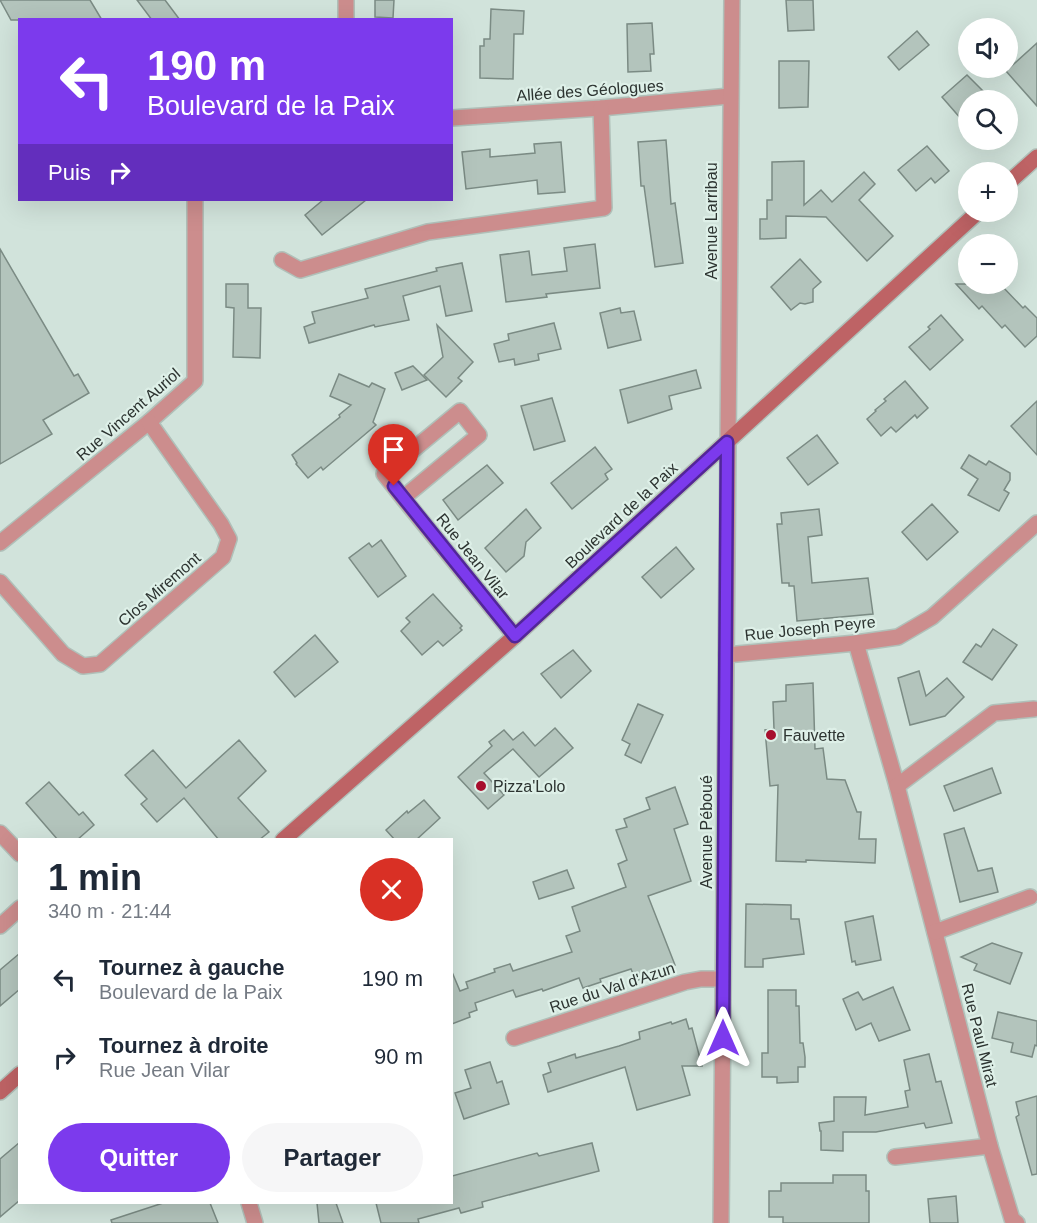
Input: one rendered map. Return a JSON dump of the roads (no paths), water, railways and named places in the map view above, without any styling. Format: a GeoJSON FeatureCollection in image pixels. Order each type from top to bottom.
{"type":"FeatureCollection","features":[{"type":"Feature","properties":{"kind":"main road"},"geometry":{"type":"LineString","coordinates":[[1018,174],[1037,157]]}},
{"type":"Feature","properties":{"kind":"main road","name":"Boulevard de la Paix"},"geometry":{"type":"LineString","coordinates":[[285,838],[515,636],[967,222]]}},
{"type":"Feature","properties":{"kind":"main road"},"geometry":{"type":"LineString","coordinates":[[0,1092],[18,1076]]}},
{"type":"Feature","properties":{"kind":"street"},"geometry":{"type":"LineString","coordinates":[[346,0],[346,18]]}},
{"type":"Feature","properties":{"kind":"street","name":"Avenue Larribau"},"geometry":{"type":"LineString","coordinates":[[727,442],[732,0]]}},
{"type":"Feature","properties":{"kind":"street","name":"Allée des Géologues"},"geometry":{"type":"LineString","coordinates":[[453,118],[730,96]]}},
{"type":"Feature","properties":{"kind":"street"},"geometry":{"type":"LineString","coordinates":[[282,260],[300,270],[428,232],[604,208],[601,108]]}},
{"type":"Feature","properties":{"kind":"street","name":"Rue Vincent Auriol"},"geometry":{"type":"LineString","coordinates":[[0,543],[149,423],[195,381],[195,201]]}},
{"type":"Feature","properties":{"kind":"street","name":"Rue Jean Vilar"},"geometry":{"type":"LineString","coordinates":[[403,498],[479,435],[460,411],[384,474],[403,498],[515,636]]}},
{"type":"Feature","properties":{"kind":"street","name":"Clos Miremont"},"geometry":{"type":"LineString","coordinates":[[0,582],[63,654],[83,666],[92,665],[100,664],[223,557],[229,539],[221,524],[149,423]]}},
{"type":"Feature","properties":{"kind":"street","name":"Avenue Péboué"},"geometry":{"type":"LineString","coordinates":[[721,1223],[727,442]]}},
{"type":"Feature","properties":{"kind":"street","name":"Rue Joseph Peyre"},"geometry":{"type":"LineString","coordinates":[[726,655],[856,644],[898,637],[932,617],[1037,523]]}},
{"type":"Feature","properties":{"kind":"street","name":"Rue Paul Mirat"},"geometry":{"type":"LineString","coordinates":[[856,644],[897,786],[990,1146],[1012,1219],[1017,1223]]}},
{"type":"Feature","properties":{"kind":"street"},"geometry":{"type":"LineString","coordinates":[[897,786],[994,713],[1034,709]]}},
{"type":"Feature","properties":{"kind":"street"},"geometry":{"type":"LineString","coordinates":[[0,833],[18,852]]}},
{"type":"Feature","properties":{"kind":"street"},"geometry":{"type":"LineString","coordinates":[[935,932],[1030,897]]}},
{"type":"Feature","properties":{"kind":"street"},"geometry":{"type":"LineString","coordinates":[[0,926],[18,910]]}},
{"type":"Feature","properties":{"kind":"street","name":"Rue du Val d'Azun"},"geometry":{"type":"LineString","coordinates":[[514,1038],[685,982],[723,979]]}},
{"type":"Feature","properties":{"kind":"street"},"geometry":{"type":"LineString","coordinates":[[895,1157],[990,1146]]}},
{"type":"Feature","properties":{"kind":"street"},"geometry":{"type":"LineString","coordinates":[[249,1204],[255,1223]]}},
{"type":"Feature","properties":{"kind":"place","name":"Fauvette"},"geometry":{"type":"Point","coordinates":[771,735]}},
{"type":"Feature","properties":{"kind":"place","name":"Pizza'Lolo"},"geometry":{"type":"Point","coordinates":[481,786]}}]}
